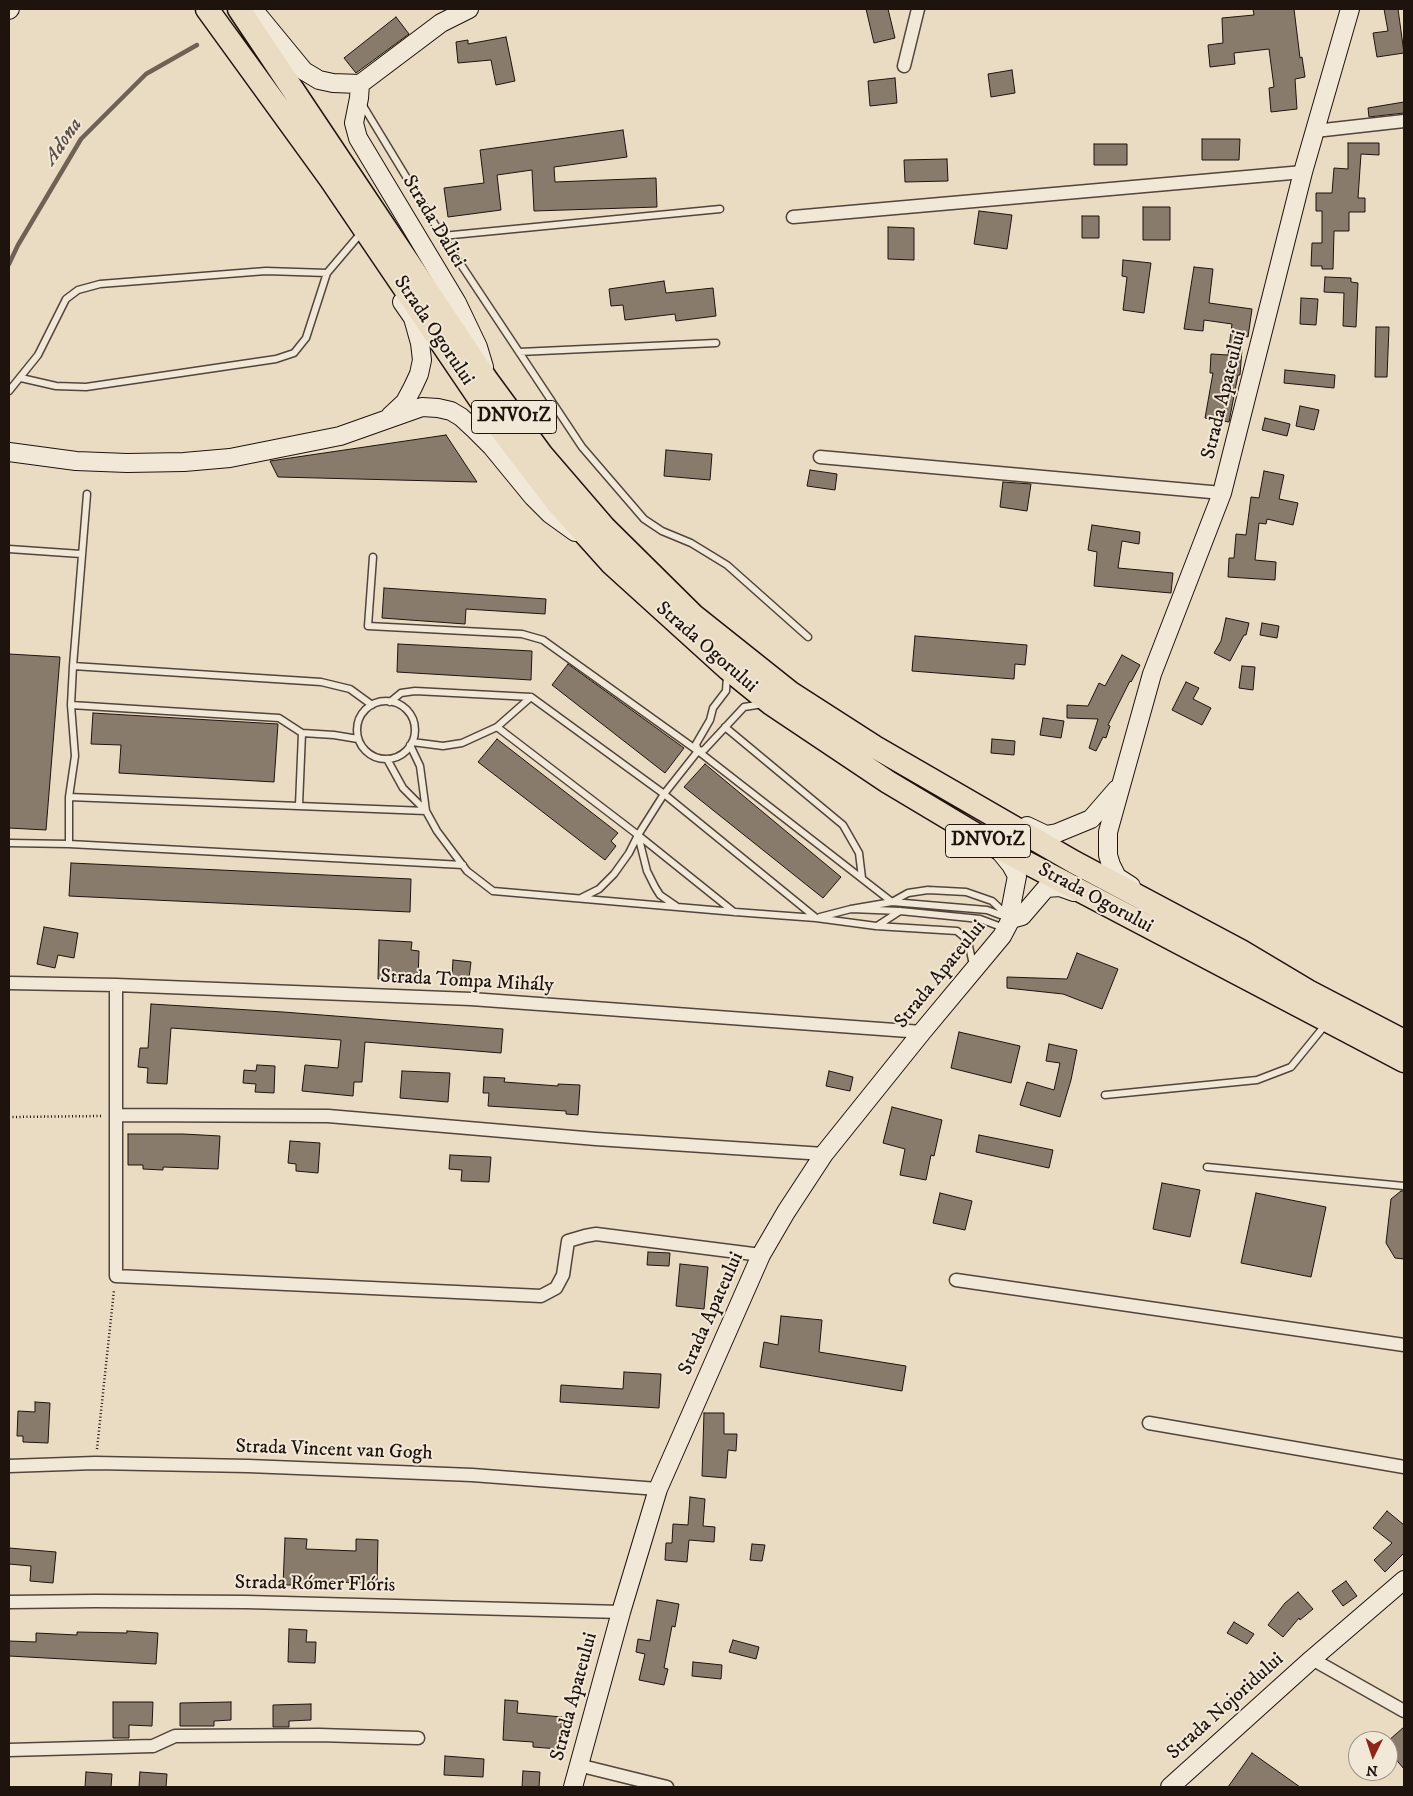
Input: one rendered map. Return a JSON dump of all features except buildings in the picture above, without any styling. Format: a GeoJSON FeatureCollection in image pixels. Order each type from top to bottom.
{"type":"FeatureCollection","features":[{"type":"Feature","properties":{"kind":"highway","name":"Strada Ogorului"},"geometry":{"type":"LineString","coordinates":[[207,9],[331,180],[493,419],[558,504],[591,542],[627,578],[728,669],[770,703],[888,782],[995,846],[1404,1060]]}},
{"type":"Feature","properties":{"kind":"highway","name":"Strada Ogorului"},"geometry":{"type":"LineString","coordinates":[[239,9],[487,380],[542,455],[604,527],[693,615],[791,693],[875,747],[1074,862],[1308,991],[1404,1041]]}},
{"type":"Feature","properties":{"kind":"street"},"geometry":{"type":"LineString","coordinates":[[253,9],[304,71],[312,77],[360,91],[442,23],[469,9]]}},
{"type":"Feature","properties":{"kind":"street"},"geometry":{"type":"LineString","coordinates":[[904,66],[918,9]]}},
{"type":"Feature","properties":{"kind":"street","name":"Strada Apateului"},"geometry":{"type":"LineString","coordinates":[[1240,952],[1159,900],[1117,877],[1108,855],[1108,832],[1152,674],[1222,493],[1303,172],[1350,9]]}},
{"type":"Feature","properties":{"kind":"street","name":"Strada Daliei"},"geometry":{"type":"LineString","coordinates":[[360,91],[354,123],[358,138],[457,303],[478,347],[487,380]]}},
{"type":"Feature","properties":{"kind":"street"},"geometry":{"type":"LineString","coordinates":[[1315,131],[1404,121]]}},
{"type":"Feature","properties":{"kind":"street"},"geometry":{"type":"LineString","coordinates":[[793,217],[1303,172]]}},
{"type":"Feature","properties":{"kind":"street"},"geometry":{"type":"LineString","coordinates":[[331,180],[393,288],[413,318],[420,343],[422,360],[414,387],[405,402],[388,418]]}},
{"type":"Feature","properties":{"kind":"street"},"geometry":{"type":"LineString","coordinates":[[9,452],[76,461],[127,463],[184,462],[230,458],[340,436],[422,407],[438,408],[451,411],[461,417],[492,447],[533,497],[550,514],[591,542]]}},
{"type":"Feature","properties":{"kind":"street"},"geometry":{"type":"LineString","coordinates":[[820,456],[1222,493]]}},
{"type":"Feature","properties":{"kind":"street","name":"Strada Apateului"},"geometry":{"type":"LineString","coordinates":[[968,800],[1046,835],[1057,833],[1091,819],[1121,784]]}},
{"type":"Feature","properties":{"kind":"street","name":"Strada Apateului"},"geometry":{"type":"LineString","coordinates":[[573,1787],[621,1612],[658,1489],[761,1255],[786,1212],[824,1154],[1002,936],[1008,924],[1017,876],[1011,865],[995,846]]}},
{"type":"Feature","properties":{"kind":"street","name":"Strada Apateului"},"geometry":{"type":"LineString","coordinates":[[1008,924],[1022,916],[1046,888],[1060,887],[1097,900]]}},
{"type":"Feature","properties":{"kind":"street","name":"Strada Tompa Mihály"},"geometry":{"type":"LineString","coordinates":[[9,984],[116,985],[471,999],[922,1032]]}},
{"type":"Feature","properties":{"kind":"street"},"geometry":{"type":"LineString","coordinates":[[116,985],[116,1276],[541,1296],[556,1288],[563,1275],[568,1241],[585,1236],[596,1234],[761,1255]]}},
{"type":"Feature","properties":{"kind":"street"},"geometry":{"type":"LineString","coordinates":[[117,1115],[328,1116],[596,1139],[824,1154]]}},
{"type":"Feature","properties":{"kind":"street"},"geometry":{"type":"LineString","coordinates":[[956,1280],[1404,1345]]}},
{"type":"Feature","properties":{"kind":"street"},"geometry":{"type":"LineString","coordinates":[[1149,1423],[1404,1467]]}},
{"type":"Feature","properties":{"kind":"street","name":"Strada Vincent van Gogh"},"geometry":{"type":"LineString","coordinates":[[9,1466],[95,1463],[248,1466],[462,1475],[658,1489]]}},
{"type":"Feature","properties":{"kind":"street","name":"Strada Nojoridului"},"geometry":{"type":"LineString","coordinates":[[1173,1786],[1312,1659],[1403,1583]]}},
{"type":"Feature","properties":{"kind":"street","name":"Strada Rómer Flóris"},"geometry":{"type":"LineString","coordinates":[[9,1602],[246,1602],[621,1612]]}},
{"type":"Feature","properties":{"kind":"street","name":"Strada Nojoridului"},"geometry":{"type":"LineString","coordinates":[[1312,1659],[1404,1711]]}},
{"type":"Feature","properties":{"kind":"street"},"geometry":{"type":"LineString","coordinates":[[9,1750],[153,1746],[175,1736],[319,1735],[418,1738]]}},
{"type":"Feature","properties":{"kind":"street"},"geometry":{"type":"LineString","coordinates":[[578,1765],[667,1787]]}},
{"type":"Feature","properties":{"kind":"lane"},"geometry":{"type":"LineString","coordinates":[[360,91],[442,236],[582,447],[644,519],[662,531],[691,543],[727,565],[808,637]]}},
{"type":"Feature","properties":{"kind":"lane"},"geometry":{"type":"LineString","coordinates":[[442,236],[720,208]]}},
{"type":"Feature","properties":{"kind":"lane"},"geometry":{"type":"LineString","coordinates":[[21,378],[56,386],[86,387],[276,360],[294,353],[306,338],[326,273],[362,233]]}},
{"type":"Feature","properties":{"kind":"lane"},"geometry":{"type":"LineString","coordinates":[[9,391],[38,355],[66,299],[78,290],[100,284],[266,270],[326,273]]}},
{"type":"Feature","properties":{"kind":"lane"},"geometry":{"type":"LineString","coordinates":[[519,352],[716,343]]}},
{"type":"Feature","properties":{"kind":"lane"},"geometry":{"type":"LineString","coordinates":[[69,844],[69,798],[75,756],[71,705],[73,666],[87,494]]}},
{"type":"Feature","properties":{"kind":"lane"},"geometry":{"type":"LineString","coordinates":[[9,549],[81,554]]}},
{"type":"Feature","properties":{"kind":"lane"},"geometry":{"type":"LineString","coordinates":[[373,557],[368,626],[504,632],[536,636],[698,751],[892,902]]}},
{"type":"Feature","properties":{"kind":"lane"},"geometry":{"type":"LineString","coordinates":[[73,666],[321,682],[350,690],[372,705]]}},
{"type":"Feature","properties":{"kind":"lane"},"geometry":{"type":"LineString","coordinates":[[698,751],[696,744],[710,720],[714,708],[726,691],[728,669]]}},
{"type":"Feature","properties":{"kind":"lane"},"geometry":{"type":"LineString","coordinates":[[390,702],[401,693],[415,691],[531,697],[664,794],[816,918]]}},
{"type":"Feature","properties":{"kind":"lane"},"geometry":{"type":"LineString","coordinates":[[411,744],[443,746],[462,743],[497,727],[531,697]]}},
{"type":"Feature","properties":{"kind":"lane"},"geometry":{"type":"LineString","coordinates":[[390,702],[399,704],[406,710],[414,725],[414,734],[411,744],[404,752],[396,757],[387,759],[377,758],[369,754],[362,747],[358,739],[359,719],[364,711],[372,705],[390,702]]}},
{"type":"Feature","properties":{"kind":"lane"},"geometry":{"type":"LineString","coordinates":[[580,898],[599,889],[614,874],[629,853],[664,794],[698,751],[704,750],[744,707],[770,703]]}},
{"type":"Feature","properties":{"kind":"lane"},"geometry":{"type":"LineString","coordinates":[[71,705],[279,718],[302,733],[334,734],[358,739]]}},
{"type":"Feature","properties":{"kind":"lane"},"geometry":{"type":"LineString","coordinates":[[497,727],[735,912]]}},
{"type":"Feature","properties":{"kind":"lane"},"geometry":{"type":"LineString","coordinates":[[725,727],[843,825],[859,854],[862,878]]}},
{"type":"Feature","properties":{"kind":"lane"},"geometry":{"type":"LineString","coordinates":[[299,805],[302,733]]}},
{"type":"Feature","properties":{"kind":"lane"},"geometry":{"type":"LineString","coordinates":[[411,744],[420,766],[426,811]]}},
{"type":"Feature","properties":{"kind":"lane"},"geometry":{"type":"LineString","coordinates":[[387,759],[403,788],[426,811],[437,830],[467,871],[493,891],[816,918],[876,926],[957,931],[964,937],[969,946],[974,969]]}},
{"type":"Feature","properties":{"kind":"lane"},"geometry":{"type":"LineString","coordinates":[[69,798],[426,811]]}},
{"type":"Feature","properties":{"kind":"lane"},"geometry":{"type":"LineString","coordinates":[[638,835],[647,871],[655,887],[660,895],[678,907]]}},
{"type":"Feature","properties":{"kind":"lane"},"geometry":{"type":"LineString","coordinates":[[9,843],[69,844],[463,866]]}},
{"type":"Feature","properties":{"kind":"lane"},"geometry":{"type":"LineString","coordinates":[[892,902],[908,893],[918,891],[966,892],[992,901],[1008,924]]}},
{"type":"Feature","properties":{"kind":"lane"},"geometry":{"type":"LineString","coordinates":[[816,918],[851,909],[892,902],[987,910],[1008,924]]}},
{"type":"Feature","properties":{"kind":"lane"},"geometry":{"type":"LineString","coordinates":[[851,909],[980,919],[1008,924]]}},
{"type":"Feature","properties":{"kind":"lane"},"geometry":{"type":"LineString","coordinates":[[876,926],[900,912]]}},
{"type":"Feature","properties":{"kind":"lane"},"geometry":{"type":"LineString","coordinates":[[1105,1095],[1257,1080],[1291,1067],[1328,1021]]}},
{"type":"Feature","properties":{"kind":"lane"},"geometry":{"type":"LineString","coordinates":[[1206,1167],[1404,1186]]}},
{"type":"Feature","properties":{"kind":"path"},"geometry":{"type":"LineString","coordinates":[[9,1117],[117,1115]]}},
{"type":"Feature","properties":{"kind":"path"},"geometry":{"type":"LineString","coordinates":[[95,1463],[116,1276]]}},
{"type":"Feature","properties":{"kind":"waterway","name":"Adona"},"geometry":{"type":"LineString","coordinates":[[9,264],[18,245],[81,139],[146,74],[197,45]]}}]}
